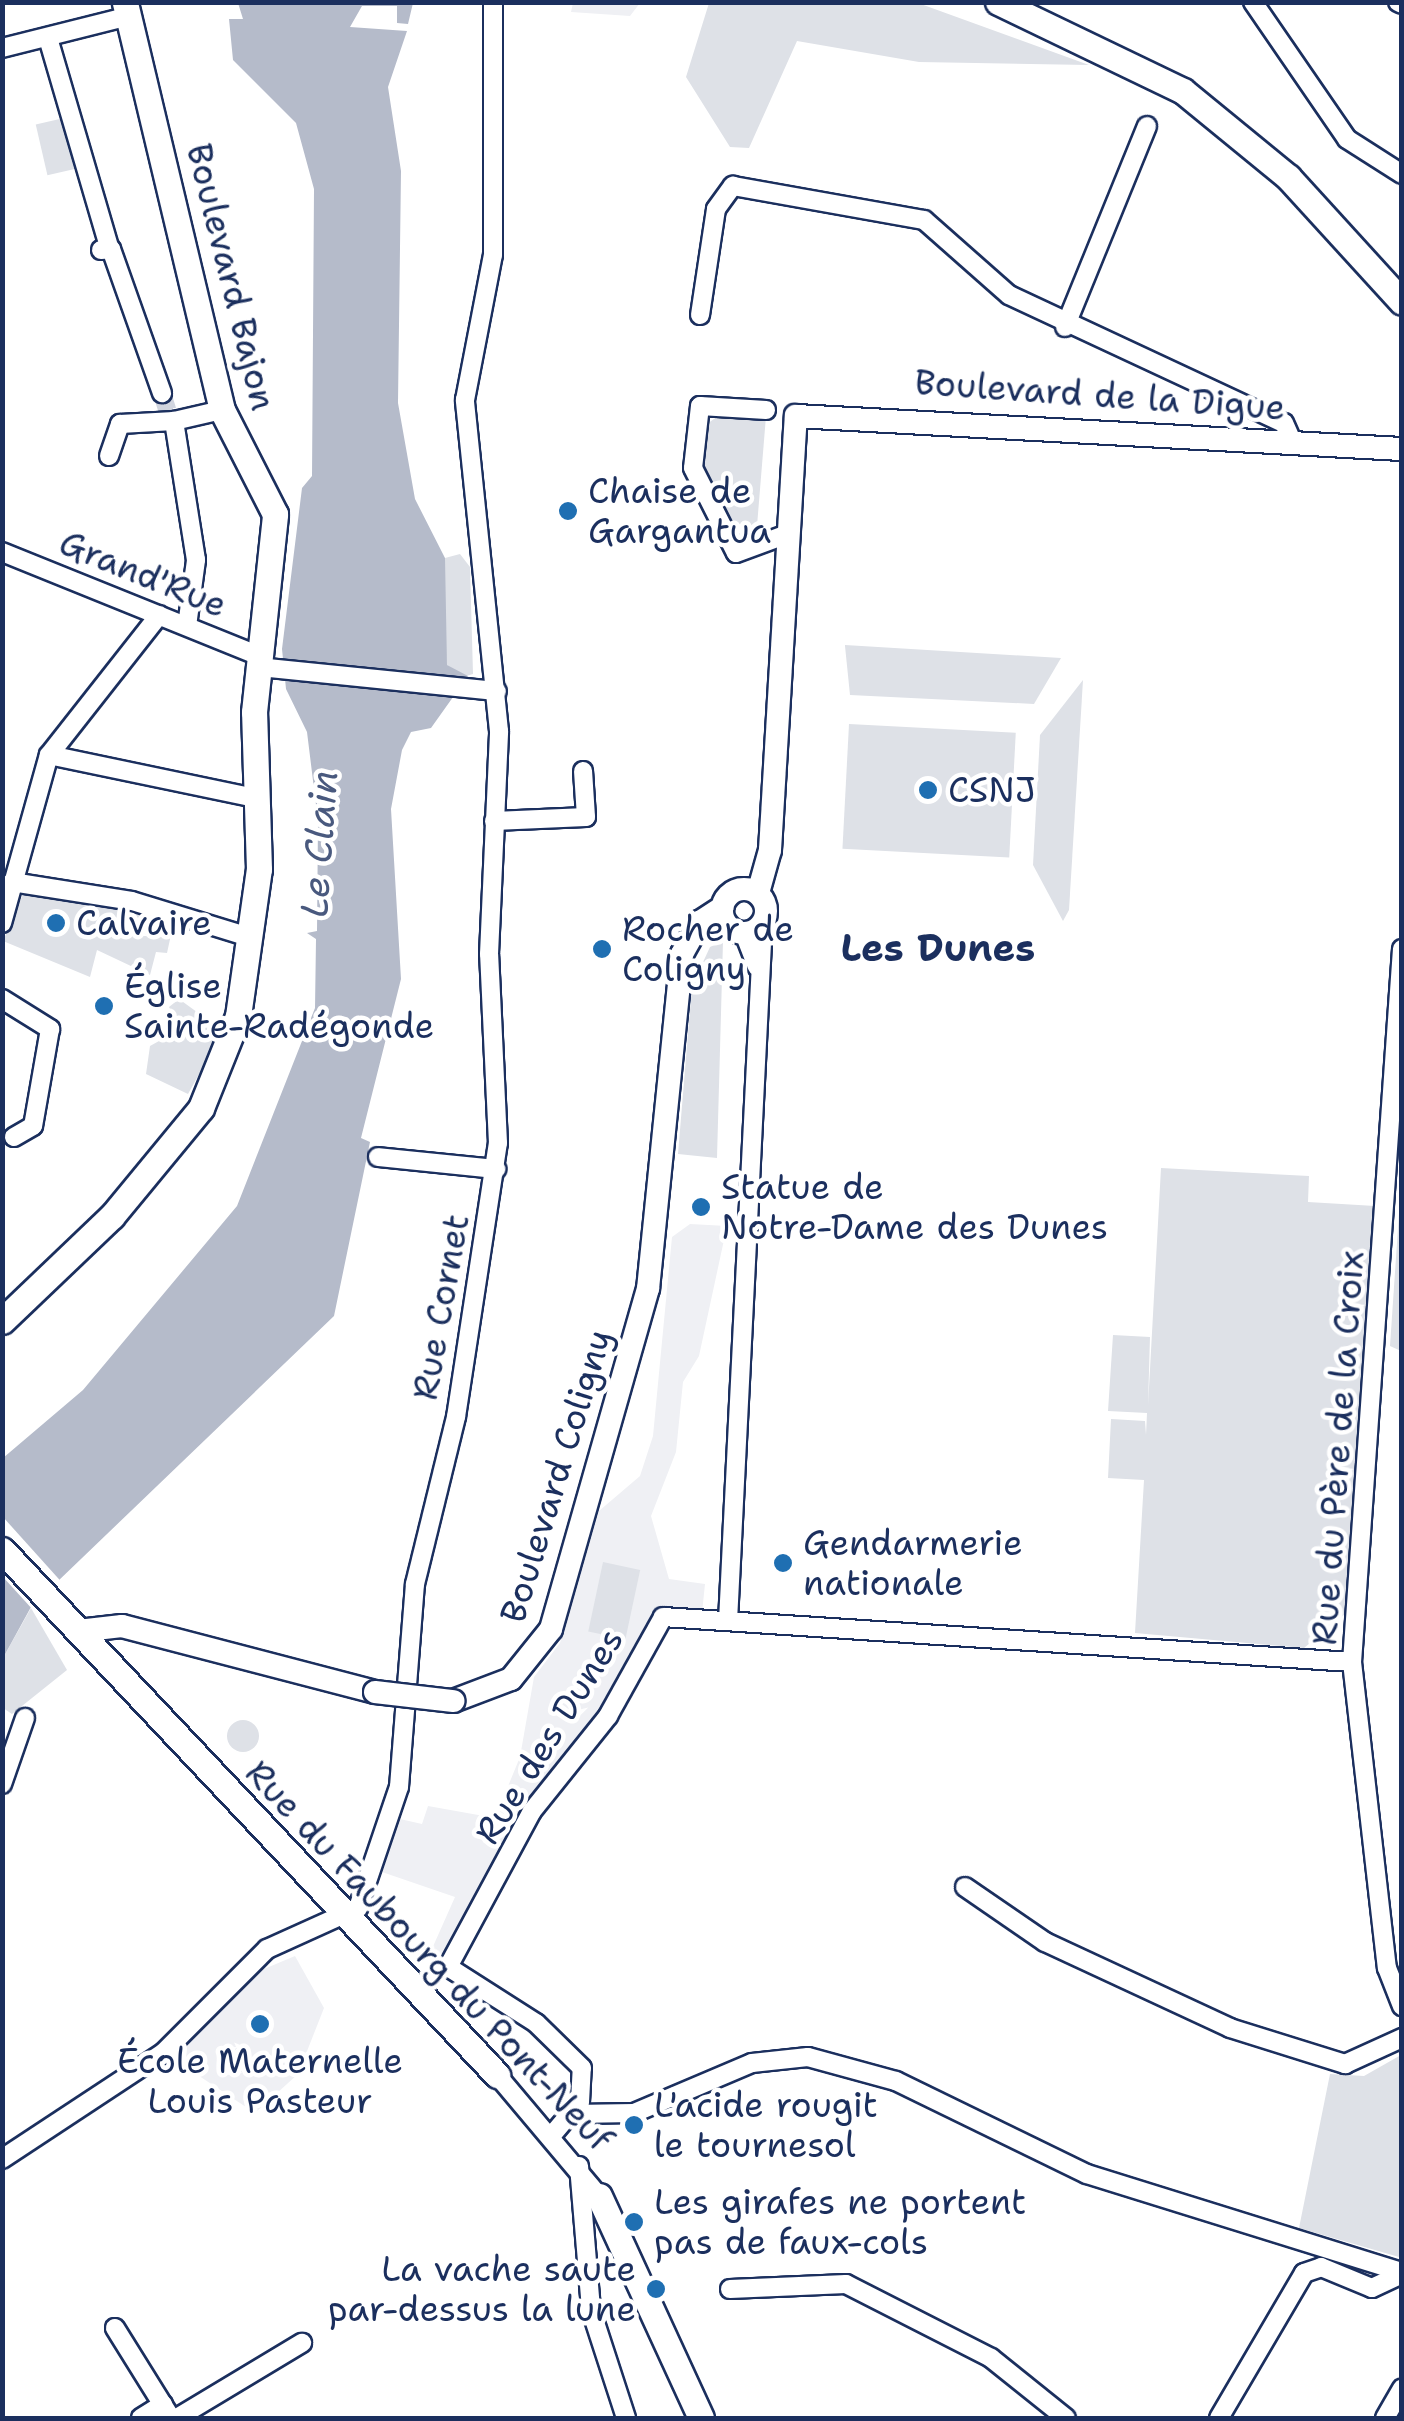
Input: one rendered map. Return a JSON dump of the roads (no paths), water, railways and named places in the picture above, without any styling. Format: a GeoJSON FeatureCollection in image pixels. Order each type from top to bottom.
{"type":"FeatureCollection","features":[{"type":"Feature","properties":{"kind":"main road"},"geometry":{"type":"LineString","coordinates":[[998,2],[1183,90],[1288,176],[1402,302]]}},
{"type":"Feature","properties":{"kind":"main road"},"geometry":{"type":"LineString","coordinates":[[1039,2],[1189,76],[1308,176],[1402,279]]}},
{"type":"Feature","properties":{"kind":"main road","name":"Boulevard Bajon"},"geometry":{"type":"LineString","coordinates":[[2,1321],[112,1216],[201,1108],[234,1033],[250,937],[275,514],[222,410],[127,9]]}},
{"type":"Feature","properties":{"kind":"main road","name":"Rue du Faubourg du Pont-Neuf"},"geometry":{"type":"LineString","coordinates":[[2,1550],[497,2075]]}},
{"type":"Feature","properties":{"kind":"main road","name":"Rue du Faubourg du Pont-Neuf"},"geometry":{"type":"LineString","coordinates":[[599,2196],[701,2418]]}},
{"type":"Feature","properties":{"kind":"street","name":"Rue Cornet"},"geometry":{"type":"LineString","coordinates":[[346,1914],[362,1902],[399,1787],[416,1584],[456,1417],[496,1169],[497,691],[465,400],[493,255],[493,2]]}},
{"type":"Feature","properties":{"kind":"street"},"geometry":{"type":"LineString","coordinates":[[1253,2],[1347,138],[1402,174]]}},
{"type":"Feature","properties":{"kind":"street"},"geometry":{"type":"LineString","coordinates":[[6,47],[48,38],[127,9]]}},
{"type":"Feature","properties":{"kind":"street"},"geometry":{"type":"LineString","coordinates":[[48,38],[104,249],[162,393]]}},
{"type":"Feature","properties":{"kind":"street"},"geometry":{"type":"LineString","coordinates":[[1066,326],[1147,126]]}},
{"type":"Feature","properties":{"kind":"street"},"geometry":{"type":"LineString","coordinates":[[700,316],[716,209],[740,184],[935,224],[1009,295],[1066,326],[1284,423],[1293,442]]}},
{"type":"Feature","properties":{"kind":"street"},"geometry":{"type":"LineString","coordinates":[[766,410],[700,406],[693,468],[736,553],[784,535],[770,785],[750,891],[739,922],[759,988],[728,1621],[1352,1662]]}},
{"type":"Feature","properties":{"kind":"street"},"geometry":{"type":"LineString","coordinates":[[109,456],[120,424],[222,410]]}},
{"type":"Feature","properties":{"kind":"street","name":"Boulevard de la Digue"},"geometry":{"type":"LineString","coordinates":[[784,535],[796,416],[1402,449]]}},
{"type":"Feature","properties":{"kind":"street"},"geometry":{"type":"LineString","coordinates":[[172,418],[196,560],[186,626]]}},
{"type":"Feature","properties":{"kind":"street","name":"Grand'Rue"},"geometry":{"type":"LineString","coordinates":[[2,552],[186,626],[267,664],[497,691]]}},
{"type":"Feature","properties":{"kind":"street"},"geometry":{"type":"LineString","coordinates":[[2,923],[49,755],[158,615]]}},
{"type":"Feature","properties":{"kind":"street"},"geometry":{"type":"LineString","coordinates":[[49,755],[260,800]]}},
{"type":"Feature","properties":{"kind":"street"},"geometry":{"type":"LineString","coordinates":[[494,821],[586,817],[583,770]]}},
{"type":"Feature","properties":{"kind":"street"},"geometry":{"type":"LineString","coordinates":[[12,882],[250,937]]}},
{"type":"Feature","properties":{"kind":"street","name":"Boulevard Coligny"},"geometry":{"type":"LineString","coordinates":[[70,1624],[112,1624],[375,1692],[453,1701],[494,1689],[536,1656],[594,1492],[648,1289],[679,976],[688,936],[739,922],[750,891]]}},
{"type":"Feature","properties":{"kind":"street","name":"Rue du Père de la Croix"},"geometry":{"type":"LineString","coordinates":[[1402,949],[1352,1662],[1387,1968],[1402,2006]]}},
{"type":"Feature","properties":{"kind":"street"},"geometry":{"type":"LineString","coordinates":[[2,999],[50,1029],[33,1126],[14,1137]]}},
{"type":"Feature","properties":{"kind":"street"},"geometry":{"type":"LineString","coordinates":[[378,1158],[496,1169]]}},
{"type":"Feature","properties":{"kind":"street","name":"Rue des Dunes"},"geometry":{"type":"LineString","coordinates":[[574,2114],[582,2068],[536,2022],[448,1967],[532,1811],[608,1716],[661,1619],[728,1621]]}},
{"type":"Feature","properties":{"kind":"street","name":"Boulevard Coligny"},"geometry":{"type":"LineString","coordinates":[[100,1652],[121,1636],[156,1634]]}},
{"type":"Feature","properties":{"kind":"street"},"geometry":{"type":"LineString","coordinates":[[2,1784],[25,1718]]}},
{"type":"Feature","properties":{"kind":"street"},"geometry":{"type":"LineString","coordinates":[[965,1887],[1045,1942],[1230,2028],[1346,2064],[1402,2038]]}},
{"type":"Feature","properties":{"kind":"street"},"geometry":{"type":"LineString","coordinates":[[2,2159],[164,2052],[266,1949],[346,1914]]}},
{"type":"Feature","properties":{"kind":"street"},"geometry":{"type":"LineString","coordinates":[[552,2134],[574,2114],[634,2113],[752,2064],[808,2057],[896,2081],[1087,2174],[1402,2273]]}},
{"type":"Feature","properties":{"kind":"street","name":"Rue du Faubourg du Pont-Neuf"},"geometry":{"type":"LineString","coordinates":[[497,2075],[579,2166],[599,2196]]}},
{"type":"Feature","properties":{"kind":"street"},"geometry":{"type":"LineString","coordinates":[[579,2166],[594,2327],[626,2418]]}},
{"type":"Feature","properties":{"kind":"street"},"geometry":{"type":"LineString","coordinates":[[1219,2418],[1304,2273],[1321,2266],[1372,2288],[1402,2273]]}},
{"type":"Feature","properties":{"kind":"street"},"geometry":{"type":"LineString","coordinates":[[730,2289],[846,2284],[991,2358],[1066,2418]]}},
{"type":"Feature","properties":{"kind":"street"},"geometry":{"type":"LineString","coordinates":[[115,2328],[170,2414]]}},
{"type":"Feature","properties":{"kind":"street"},"geometry":{"type":"LineString","coordinates":[[141,2418],[170,2414],[302,2343]]}},
{"type":"Feature","properties":{"kind":"street"},"geometry":{"type":"LineString","coordinates":[[1385,2418],[1402,2388]]}},
{"type":"Feature","properties":{"kind":"water","name":"Le Clain"},"geometry":{"type":"Polygon","coordinates":[[[238,3],[413,3],[408,24],[397,23],[397,6],[362,6],[350,27],[407,31],[388,87],[401,171],[398,403],[415,499],[445,558],[447,665],[468,676],[431,728],[411,732],[402,750],[391,809],[401,979],[361,1138],[370,1142],[334,1316],[31,1607],[3,1658],[3,1458],[83,1390],[237,1206],[315,1008],[316,939],[307,933],[317,931],[318,821],[307,732],[286,689],[282,649],[302,488],[312,476],[314,189],[296,123],[233,60],[229,19],[243,19],[238,3]]]}},
{"type":"Feature","properties":{"kind":"tunnel"},"geometry":{"type":"LineString","coordinates":[[162,393],[169,416]]}},
{"type":"Feature","properties":{"kind":"place","name":"Chaise de Gargantua"},"geometry":{"type":"Point","coordinates":[568,511]}},
{"type":"Feature","properties":{"kind":"place","name":"CSNJ"},"geometry":{"type":"Point","coordinates":[928,790]}},
{"type":"Feature","properties":{"kind":"place","name":"Calvaire"},"geometry":{"type":"Point","coordinates":[56,923]}},
{"type":"Feature","properties":{"kind":"place","name":"Rocher de Coligny"},"geometry":{"type":"Point","coordinates":[602,949]}},
{"type":"Feature","properties":{"kind":"place","name":"Église Sainte-Radégonde"},"geometry":{"type":"Point","coordinates":[104,1006]}},
{"type":"Feature","properties":{"kind":"place","name":"Statue de Notre-Dame des Dunes"},"geometry":{"type":"Point","coordinates":[701,1207]}},
{"type":"Feature","properties":{"kind":"place","name":"Gendarmerie nationale"},"geometry":{"type":"Point","coordinates":[783,1563]}},
{"type":"Feature","properties":{"kind":"place","name":"École Maternelle Louis Pasteur"},"geometry":{"type":"Point","coordinates":[260,2024]}},
{"type":"Feature","properties":{"kind":"place","name":"L'acide rougit le tournesol"},"geometry":{"type":"Point","coordinates":[634,2125]}},
{"type":"Feature","properties":{"kind":"place","name":"Les girafes ne portent pas de faux-cols"},"geometry":{"type":"Point","coordinates":[634,2222]}},
{"type":"Feature","properties":{"kind":"place","name":"La vache saute par-dessus la lune"},"geometry":{"type":"Point","coordinates":[656,2289]}},
{"type":"Feature","properties":{"kind":"district","name":"Les Dunes"},"geometry":{"type":"Point","coordinates":[938,948]}}]}
